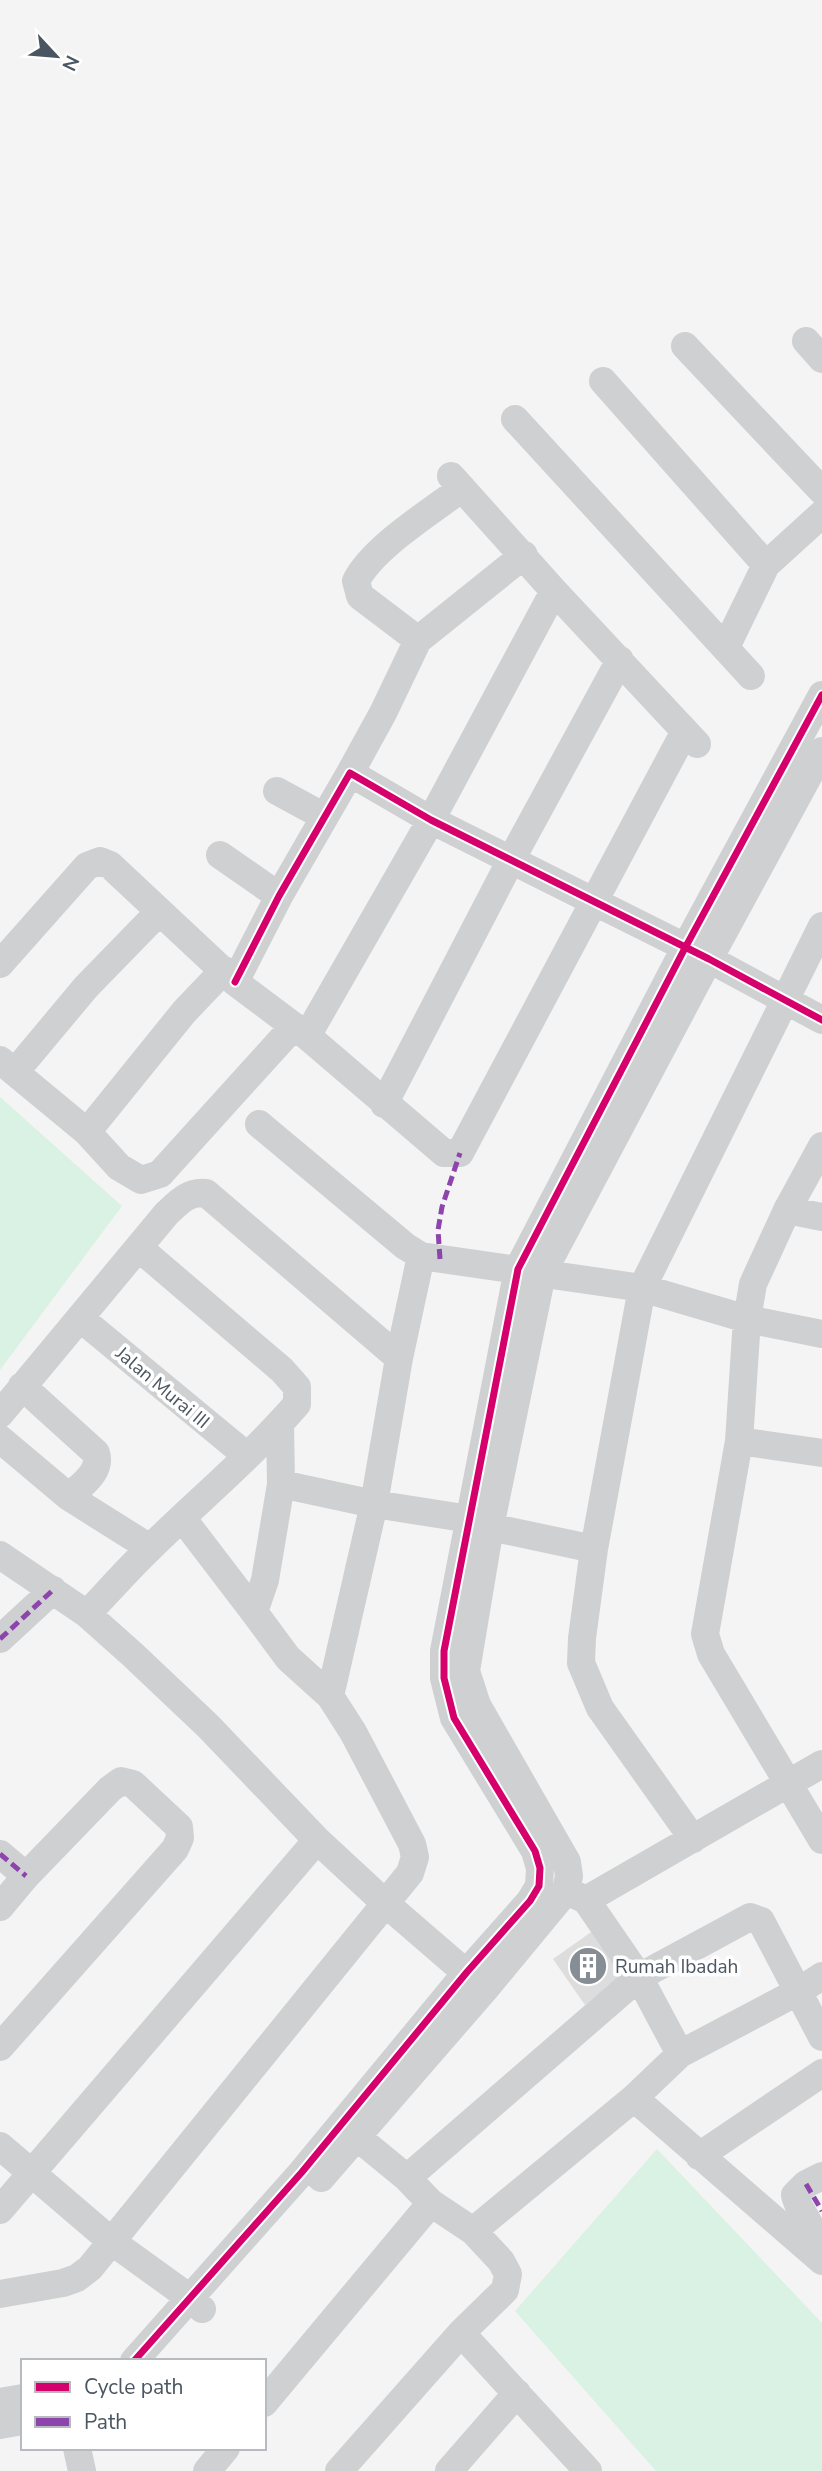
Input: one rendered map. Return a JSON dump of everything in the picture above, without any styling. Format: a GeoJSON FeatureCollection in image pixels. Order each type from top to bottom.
{"type":"FeatureCollection","features":[{"type":"Feature","properties":{"kind":"street"},"geometry":{"type":"LineString","coordinates":[[685,346],[822,491]]}},
{"type":"Feature","properties":{"kind":"street"},"geometry":{"type":"LineString","coordinates":[[603,381],[766,565]]}},
{"type":"Feature","properties":{"kind":"street"},"geometry":{"type":"LineString","coordinates":[[515,419],[751,676]]}},
{"type":"Feature","properties":{"kind":"street"},"geometry":{"type":"LineString","coordinates":[[0,964],[87,866],[100,861],[110,865],[229,976],[301,1031],[384,1104],[444,1153],[460,1153],[593,903],[691,738],[456,482],[379,550],[362,569],[356,581],[360,596],[418,640]]}},
{"type":"Feature","properties":{"kind":"street"},"geometry":{"type":"LineString","coordinates":[[726,647],[766,565],[822,514]]}},
{"type":"Feature","properties":{"kind":"street"},"geometry":{"type":"LineString","coordinates":[[87,1132],[184,1012],[229,976],[350,773],[418,640],[524,555]]}},
{"type":"Feature","properties":{"kind":"street"},"geometry":{"type":"LineString","coordinates":[[159,912],[7,1066],[87,1132],[119,1167],[141,1180],[160,1174],[301,1031],[431,820],[554,591]]}},
{"type":"Feature","properties":{"kind":"street"},"geometry":{"type":"LineString","coordinates":[[384,1104],[511,860],[620,660]]}},
{"type":"Feature","properties":{"kind":"street"},"geometry":{"type":"LineString","coordinates":[[680,2054],[639,1977],[576,1896],[567,1862],[471,1691],[466,1671],[472,1568],[530,1271],[697,953],[822,695]]}},
{"type":"Feature","properties":{"kind":"street"},"geometry":{"type":"LineString","coordinates":[[697,953],[822,751]]}},
{"type":"Feature","properties":{"kind":"street"},"geometry":{"type":"LineString","coordinates":[[350,773],[431,820],[697,953],[822,1020]]}},
{"type":"Feature","properties":{"kind":"street"},"geometry":{"type":"LineString","coordinates":[[277,791],[323,816]]}},
{"type":"Feature","properties":{"kind":"street"},"geometry":{"type":"LineString","coordinates":[[220,855],[279,896]]}},
{"type":"Feature","properties":{"kind":"street"},"geometry":{"type":"LineString","coordinates":[[693,1839],[600,1708],[581,1663],[594,1549],[642,1288],[822,926]]}},
{"type":"Feature","properties":{"kind":"street"},"geometry":{"type":"LineString","coordinates":[[259,1124],[405,1246],[421,1256],[642,1288],[747,1319],[822,1334]]}},
{"type":"Feature","properties":{"kind":"street"},"geometry":{"type":"LineString","coordinates":[[822,1146],[787,1210],[753,1284],[747,1319],[739,1441],[705,1634],[711,1654],[822,1840]]}},
{"type":"Feature","properties":{"kind":"street"},"geometry":{"type":"LineString","coordinates":[[0,1414],[167,1213],[180,1201],[197,1192],[206,1193],[399,1358]]}},
{"type":"Feature","properties":{"kind":"street"},"geometry":{"type":"LineString","coordinates":[[787,1210],[822,1217]]}},
{"type":"Feature","properties":{"kind":"street"},"geometry":{"type":"LineString","coordinates":[[87,1614],[150,1548],[280,1424],[297,1404],[297,1387],[282,1370],[139,1248]]}},
{"type":"Feature","properties":{"kind":"street"},"geometry":{"type":"LineString","coordinates":[[330,1696],[374,1504],[399,1358],[421,1256]]}},
{"type":"Feature","properties":{"kind":"street","name":"Jalan Murai III"},"geometry":{"type":"LineString","coordinates":[[80,1318],[247,1455]]}},
{"type":"Feature","properties":{"kind":"street"},"geometry":{"type":"LineString","coordinates":[[22,1386],[96,1453],[96,1470],[69,1497]]}},
{"type":"Feature","properties":{"kind":"street"},"geometry":{"type":"LineString","coordinates":[[254,1612],[265,1580],[281,1485],[280,1424]]}},
{"type":"Feature","properties":{"kind":"street"},"geometry":{"type":"LineString","coordinates":[[0,1439],[69,1497],[150,1548]]}},
{"type":"Feature","properties":{"kind":"street"},"geometry":{"type":"LineString","coordinates":[[739,1441],[822,1453]]}},
{"type":"Feature","properties":{"kind":"street"},"geometry":{"type":"LineString","coordinates":[[281,1485],[480,1523],[594,1549]]}},
{"type":"Feature","properties":{"kind":"street"},"geometry":{"type":"LineString","coordinates":[[0,2294],[77,2278],[90,2268],[410,1873],[415,1857],[412,1844],[353,1732],[330,1696],[288,1658],[183,1519]]}},
{"type":"Feature","properties":{"kind":"street"},"geometry":{"type":"LineString","coordinates":[[0,1555],[87,1614],[208,1726],[317,1840],[385,1903],[476,1980]]}},
{"type":"Feature","properties":{"kind":"street"},"geometry":{"type":"LineString","coordinates":[[275,2217],[357,2137],[476,1980],[539,1886],[540,1868],[535,1851],[453,1718],[447,1699],[444,1651],[472,1568]]}},
{"type":"Feature","properties":{"kind":"street"},"geometry":{"type":"LineString","coordinates":[[0,1639],[53,1590]]}},
{"type":"Feature","properties":{"kind":"street"},"geometry":{"type":"LineString","coordinates":[[136,2359],[197,2305],[476,1980],[576,1896],[693,1839],[822,1764]]}},
{"type":"Feature","properties":{"kind":"street"},"geometry":{"type":"LineString","coordinates":[[0,1907],[26,1876],[110,1789],[121,1781],[133,1784],[179,1827],[180,1838],[175,1849],[0,2047]]}},
{"type":"Feature","properties":{"kind":"street"},"geometry":{"type":"LineString","coordinates":[[0,2210],[317,1840]]}},
{"type":"Feature","properties":{"kind":"street"},"geometry":{"type":"LineString","coordinates":[[0,1854],[26,1876]]}},
{"type":"Feature","properties":{"kind":"street"},"geometry":{"type":"LineString","coordinates":[[407,2178],[639,1977],[752,1917],[761,1922],[810,1984],[822,2037]]}},
{"type":"Feature","properties":{"kind":"street"},"geometry":{"type":"LineString","coordinates":[[473,2231],[634,2098],[680,2054],[810,1984]]}},
{"type":"Feature","properties":{"kind":"street"},"geometry":{"type":"LineString","coordinates":[[699,2156],[822,2073]]}},
{"type":"Feature","properties":{"kind":"street"},"geometry":{"type":"LineString","coordinates":[[634,2098],[815,2255]]}},
{"type":"Feature","properties":{"kind":"street"},"geometry":{"type":"LineString","coordinates":[[339,2471],[461,2333],[505,2290],[508,2274],[501,2261],[473,2231],[431,2203],[407,2178],[357,2137]]}},
{"type":"Feature","properties":{"kind":"street"},"geometry":{"type":"LineString","coordinates":[[0,2146],[111,2241],[197,2305]]}},
{"type":"Feature","properties":{"kind":"street"},"geometry":{"type":"LineString","coordinates":[[815,2255],[814,2229],[797,2203],[795,2194],[806,2184],[822,2176]]}},
{"type":"Feature","properties":{"kind":"street"},"geometry":{"type":"LineString","coordinates":[[266,2401],[431,2203]]}},
{"type":"Feature","properties":{"kind":"street"},"geometry":{"type":"LineString","coordinates":[[162,2359],[197,2305]]}},
{"type":"Feature","properties":{"kind":"street"},"geometry":{"type":"LineString","coordinates":[[461,2333],[588,2471]]}},
{"type":"Feature","properties":{"kind":"street"},"geometry":{"type":"LineString","coordinates":[[449,2471],[517,2393]]}},
{"type":"Feature","properties":{"kind":"street"},"geometry":{"type":"LineString","coordinates":[[0,2402],[21,2398]]}},
{"type":"Feature","properties":{"kind":"street"},"geometry":{"type":"LineString","coordinates":[[0,2424],[21,2421]]}},
{"type":"Feature","properties":{"kind":"street"},"geometry":{"type":"LineString","coordinates":[[77,2450],[82,2471]]}},
{"type":"Feature","properties":{"kind":"street"},"geometry":{"type":"LineString","coordinates":[[207,2471],[224,2450]]}},
{"type":"Feature","properties":{"kind":"green space"},"geometry":{"type":"Polygon","coordinates":[[[0,1097],[122,1206],[0,1370],[0,1097]]]}},
{"type":"Feature","properties":{"kind":"green space"},"geometry":{"type":"Polygon","coordinates":[[[657,2149],[822,2323],[822,2471],[656,2471],[515,2311],[657,2149]]]}},
{"type":"Feature","properties":{"kind":"building","name":"Rumah Ibadah"},"geometry":{"type":"Polygon","coordinates":[[[594,1930],[624,1973],[585,2005],[553,1959],[594,1930]]]}},
{"type":"Feature","properties":{"kind":"marked path"},"geometry":{"type":"LineString","coordinates":[[440,1259],[438,1230],[442,1207],[460,1153]]}},
{"type":"Feature","properties":{"kind":"marked path"},"geometry":{"type":"LineString","coordinates":[[0,1639],[53,1590]]}},
{"type":"Feature","properties":{"kind":"marked path"},"geometry":{"type":"LineString","coordinates":[[0,1854],[26,1876]]}},
{"type":"Feature","properties":{"kind":"marked path"},"geometry":{"type":"LineString","coordinates":[[806,2184],[822,2211]]}},
{"type":"Feature","properties":{"kind":"cycle path"},"geometry":{"type":"LineString","coordinates":[[136,2359],[302,2172],[467,1972],[530,1901],[539,1886],[540,1868],[535,1851],[454,1718],[444,1678],[444,1651],[518,1269],[685,948],[822,695]]}},
{"type":"Feature","properties":{"kind":"cycle path"},"geometry":{"type":"LineString","coordinates":[[235,982],[279,896],[350,773],[431,820],[709,959],[822,1020]]}},
{"type":"Feature","properties":{"kind":"place","name":"Rumah Ibadah"},"geometry":{"type":"Point","coordinates":[588,1966]}}]}
